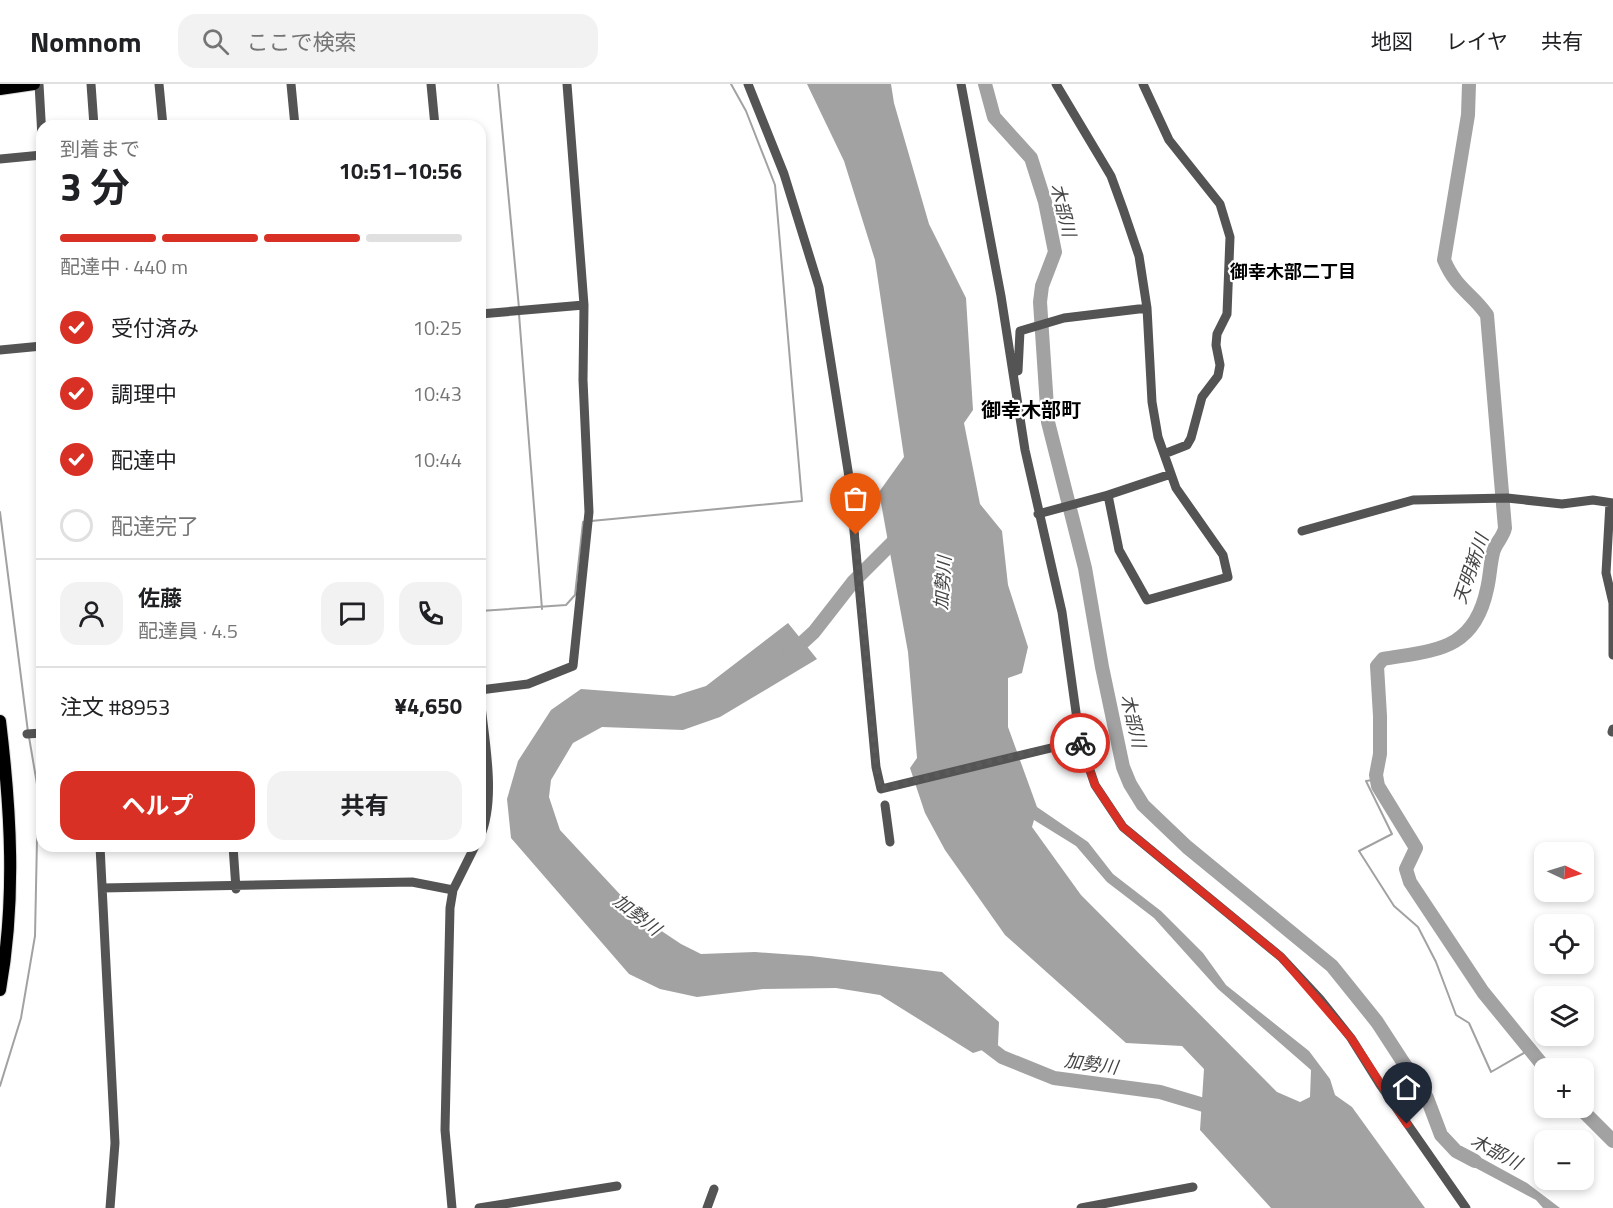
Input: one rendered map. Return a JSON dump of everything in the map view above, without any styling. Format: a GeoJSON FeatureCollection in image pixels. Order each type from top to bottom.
{"type":"FeatureCollection","features":[{"type":"Feature","properties":{"kind":"main road"},"geometry":{"type":"LineString","coordinates":[[0,89],[34,84]]}},
{"type":"Feature","properties":{"kind":"main road"},"geometry":{"type":"LineString","coordinates":[[0,721],[10,798],[12,897],[0,990]]}},
{"type":"Feature","properties":{"kind":"street"},"geometry":{"type":"LineString","coordinates":[[39,84],[41,120]]}},
{"type":"Feature","properties":{"kind":"street"},"geometry":{"type":"LineString","coordinates":[[91,84],[94,120]]}},
{"type":"Feature","properties":{"kind":"street"},"geometry":{"type":"LineString","coordinates":[[159,84],[163,120]]}},
{"type":"Feature","properties":{"kind":"street"},"geometry":{"type":"LineString","coordinates":[[291,84],[294,120]]}},
{"type":"Feature","properties":{"kind":"street"},"geometry":{"type":"LineString","coordinates":[[431,84],[434,120]]}},
{"type":"Feature","properties":{"kind":"street"},"geometry":{"type":"LineString","coordinates":[[486,689],[528,684],[573,666],[589,512],[583,380],[584,305],[567,84]]}},
{"type":"Feature","properties":{"kind":"street"},"geometry":{"type":"LineString","coordinates":[[748,84],[784,174],[819,287],[849,477],[876,767],[881,789],[1080,741]]}},
{"type":"Feature","properties":{"kind":"street"},"geometry":{"type":"LineString","coordinates":[[961,84],[1017,388],[1025,450],[1062,612],[1080,741],[1095,785],[1123,827],[1281,957],[1320,999],[1351,1038],[1381,1086],[1466,1208]]}},
{"type":"Feature","properties":{"kind":"street"},"geometry":{"type":"LineString","coordinates":[[1056,84],[1111,176],[1139,256],[1147,308],[1152,402],[1164,454],[1176,488],[1223,555],[1228,577],[1148,600],[1119,550],[1108,495]]}},
{"type":"Feature","properties":{"kind":"street"},"geometry":{"type":"LineString","coordinates":[[1143,84],[1169,140],[1221,204],[1230,237],[1227,314],[1217,334],[1216,345],[1220,365],[1218,376],[1202,397],[1191,438],[1186,445],[1164,454]]}},
{"type":"Feature","properties":{"kind":"street"},"geometry":{"type":"LineString","coordinates":[[0,159],[36,156]]}},
{"type":"Feature","properties":{"kind":"street"},"geometry":{"type":"LineString","coordinates":[[486,313],[584,305]]}},
{"type":"Feature","properties":{"kind":"street"},"geometry":{"type":"LineString","coordinates":[[1017,388],[1020,331],[1059,320],[1147,308]]}},
{"type":"Feature","properties":{"kind":"street"},"geometry":{"type":"LineString","coordinates":[[0,350],[36,347]]}},
{"type":"Feature","properties":{"kind":"street"},"geometry":{"type":"LineString","coordinates":[[1038,514],[1108,495],[1171,474]]}},
{"type":"Feature","properties":{"kind":"street"},"geometry":{"type":"LineString","coordinates":[[1302,531],[1413,500],[1507,498],[1562,504],[1593,500],[1611,503],[1606,573],[1613,603],[1613,655]]}},
{"type":"Feature","properties":{"kind":"street"},"geometry":{"type":"LineString","coordinates":[[27,734],[36,733]]}},
{"type":"Feature","properties":{"kind":"street"},"geometry":{"type":"LineString","coordinates":[[486,764],[489,797],[486,823]]}},
{"type":"Feature","properties":{"kind":"street"},"geometry":{"type":"LineString","coordinates":[[885,805],[890,842]]}},
{"type":"Feature","properties":{"kind":"street"},"geometry":{"type":"LineString","coordinates":[[100,852],[115,1143],[110,1208]]}},
{"type":"Feature","properties":{"kind":"street"},"geometry":{"type":"LineString","coordinates":[[102,888],[236,891],[233,852]]}},
{"type":"Feature","properties":{"kind":"street"},"geometry":{"type":"LineString","coordinates":[[452,1208],[449,1194],[445,1119],[446,1007],[453,890],[472,852]]}},
{"type":"Feature","properties":{"kind":"street"},"geometry":{"type":"LineString","coordinates":[[236,885],[412,882],[453,890]]}},
{"type":"Feature","properties":{"kind":"street"},"geometry":{"type":"LineString","coordinates":[[479,1208],[617,1186]]}},
{"type":"Feature","properties":{"kind":"street"},"geometry":{"type":"LineString","coordinates":[[1081,1208],[1193,1187]]}},
{"type":"Feature","properties":{"kind":"street"},"geometry":{"type":"LineString","coordinates":[[707,1208],[714,1189]]}},
{"type":"Feature","properties":{"kind":"water"},"geometry":{"type":"Polygon","coordinates":[[[807,84],[891,84],[894,103],[929,224],[966,298],[973,410],[964,423],[980,504],[1002,531],[1008,585],[1028,647],[1022,673],[1008,678],[1008,727],[1037,807],[1088,842],[1113,874],[1161,911],[1203,953],[1226,985],[1309,1051],[1330,1079],[1335,1095],[1352,1107],[1425,1208],[1271,1208],[1200,1130],[1204,1069],[1182,1046],[1126,1043],[1005,935],[945,850],[925,813],[910,768],[917,758],[908,652],[879,492],[904,457],[875,260],[844,161],[807,84]],[[1034,820],[1032,827],[1081,895],[1277,1092],[1300,1102],[1310,1097],[1311,1070],[1218,989],[1154,918],[1107,882],[1076,846],[1034,820]]]}},
{"type":"Feature","properties":{"kind":"water"},"geometry":{"type":"Polygon","coordinates":[[[788,623],[817,659],[720,717],[683,730],[602,727],[573,743],[551,780],[549,797],[560,830],[642,918],[681,944],[701,954],[755,952],[811,956],[942,972],[999,1022],[998,1045],[973,1053],[880,995],[836,988],[763,989],[697,997],[660,989],[629,974],[511,838],[507,799],[518,761],[551,710],[581,689],[674,696],[706,686],[788,623]]]}},
{"type":"Feature","properties":{"kind":"water"},"geometry":{"type":"Polygon","coordinates":[[[1465,1149],[1527,1183],[1560,1208],[1543,1208],[1536,1200],[1455,1157],[1465,1149]]]}},
{"type":"Feature","properties":{"kind":"waterway"},"geometry":{"type":"LineString","coordinates":[[498,84],[519,308]]}},
{"type":"Feature","properties":{"kind":"waterway"},"geometry":{"type":"LineString","coordinates":[[591,521],[802,501],[775,185],[746,111],[731,84]]}},
{"type":"Feature","properties":{"kind":"waterway","name":"木部川"},"geometry":{"type":"LineString","coordinates":[[985,84],[994,117],[1031,158],[1045,202],[1055,252],[1042,286],[1040,302],[1048,422],[1085,568],[1102,667],[1123,767],[1130,784],[1143,805],[1187,847],[1332,966],[1377,1022],[1427,1098],[1441,1135],[1456,1151],[1475,1161]]}},
{"type":"Feature","properties":{"kind":"waterway","name":"天明新川"},"geometry":{"type":"LineString","coordinates":[[1469,84],[1468,115],[1444,260],[1459,285],[1487,315],[1505,528],[1494,549],[1487,589],[1473,625],[1450,644],[1419,653],[1383,659],[1377,666],[1380,754],[1376,775],[1378,786],[1416,848],[1406,869],[1410,882],[1483,992],[1537,1058]]}},
{"type":"Feature","properties":{"kind":"waterway"},"geometry":{"type":"LineString","coordinates":[[519,314],[542,609]]}},
{"type":"Feature","properties":{"kind":"waterway"},"geometry":{"type":"LineString","coordinates":[[0,512],[28,732]]}},
{"type":"Feature","properties":{"kind":"waterway"},"geometry":{"type":"LineString","coordinates":[[486,611],[566,605],[575,595],[583,522],[586,521]]}},
{"type":"Feature","properties":{"kind":"waterway","name":"加勢川"},"geometry":{"type":"LineString","coordinates":[[790,654],[814,632],[853,582],[899,536]]}},
{"type":"Feature","properties":{"kind":"waterway"},"geometry":{"type":"LineString","coordinates":[[29,737],[36,778]]}},
{"type":"Feature","properties":{"kind":"waterway"},"geometry":{"type":"LineString","coordinates":[[1379,779],[1366,781],[1392,834],[1359,851],[1394,906],[1418,927],[1436,962],[1456,1015],[1469,1023],[1491,1072],[1529,1050]]}},
{"type":"Feature","properties":{"kind":"waterway"},"geometry":{"type":"LineString","coordinates":[[0,1086],[21,1018],[35,936],[37,852]]}},
{"type":"Feature","properties":{"kind":"waterway","name":"加勢川"},"geometry":{"type":"LineString","coordinates":[[977,1038],[1002,1057],[1054,1078],[1160,1092],[1217,1109]]}},
{"type":"Feature","properties":{"kind":"waterway","name":"天明新川"},"geometry":{"type":"LineString","coordinates":[[1590,1118],[1613,1141]]}},
{"type":"Feature","properties":{"kind":"way so far"},"geometry":{"type":"LineString","coordinates":[[856,535],[876,767],[881,789],[1070,742],[1080,741],[1080,743]]}},
{"type":"Feature","properties":{"kind":"district","name":"御幸木部二丁目"},"geometry":{"type":"Point","coordinates":[1293,272]}},
{"type":"Feature","properties":{"kind":"district","name":"御幸木部町"},"geometry":{"type":"Point","coordinates":[1031,410]}},
{"type":"Feature","properties":{"kind":"route"},"geometry":{"type":"LineString","coordinates":[[1080,743],[1101,798],[1123,827],[1281,957],[1320,999],[1351,1038],[1407,1124]]}}]}
